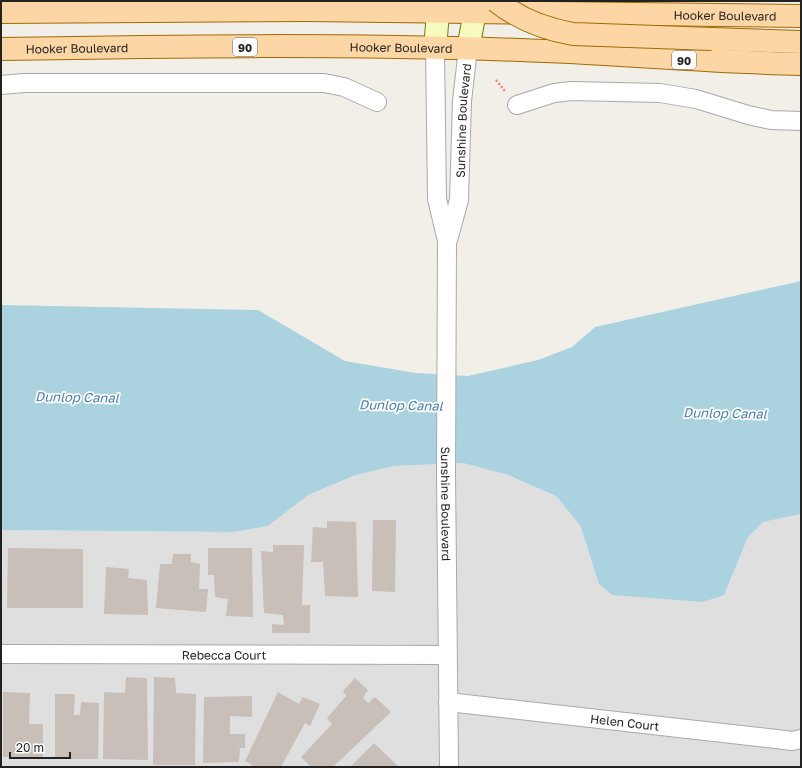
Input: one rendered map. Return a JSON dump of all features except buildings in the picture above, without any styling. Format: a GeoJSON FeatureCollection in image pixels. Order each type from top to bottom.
{"type":"FeatureCollection","features":[{"type":"Feature","properties":{"kind":"main road"},"geometry":{"type":"LineString","coordinates":[[496,1],[521,18],[555,31],[573,34],[801,42]]}},
{"type":"Feature","properties":{"kind":"main road","name":"Hooker Boulevard"},"geometry":{"type":"LineString","coordinates":[[1,12],[438,7],[578,7],[801,16]]}},
{"type":"Feature","properties":{"kind":"main road","name":"Sunshine Boulevard"},"geometry":{"type":"LineString","coordinates":[[435,48],[438,7]]}},
{"type":"Feature","properties":{"kind":"main road","name":"Sunshine Boulevard"},"geometry":{"type":"LineString","coordinates":[[468,49],[476,7]]}},
{"type":"Feature","properties":{"kind":"main road","name":"Hooker Boulevard"},"geometry":{"type":"LineString","coordinates":[[1,49],[435,48],[801,64]]}},
{"type":"Feature","properties":{"kind":"street","name":"Sunshine Boulevard"},"geometry":{"type":"LineString","coordinates":[[435,48],[437,199],[448,241]]}},
{"type":"Feature","properties":{"kind":"street","name":"Sunshine Boulevard"},"geometry":{"type":"LineString","coordinates":[[448,767],[446,474],[448,241],[458,200],[462,101],[468,49]]}},
{"type":"Feature","properties":{"kind":"street"},"geometry":{"type":"LineString","coordinates":[[1,85],[24,83],[324,83],[344,86],[377,102]]}},
{"type":"Feature","properties":{"kind":"street"},"geometry":{"type":"LineString","coordinates":[[516,105],[554,93],[572,91],[660,93],[696,99],[748,115],[771,120],[801,121]]}},
{"type":"Feature","properties":{"kind":"street","name":"Rebecca Court"},"geometry":{"type":"LineString","coordinates":[[1,654],[447,655]]}},
{"type":"Feature","properties":{"kind":"street","name":"Helen Court"},"geometry":{"type":"LineString","coordinates":[[448,702],[792,741],[801,739]]}},
{"type":"Feature","properties":{"kind":"shaded area"},"geometry":{"type":"Polygon","coordinates":[[[463,463],[508,475],[556,496],[580,525],[592,564],[724,595],[748,537],[763,522],[801,514],[801,767],[1,767],[1,530],[234,532],[268,526],[308,495],[356,475],[394,466],[463,463]]]}},
{"type":"Feature","properties":{"kind":"water","name":"Dunlop Canal"},"geometry":{"type":"Polygon","coordinates":[[[801,281],[801,514],[763,522],[748,537],[724,595],[703,602],[612,595],[599,584],[580,525],[556,496],[508,475],[463,463],[394,466],[356,475],[308,495],[268,526],[234,532],[1,530],[1,305],[258,310],[345,361],[416,373],[468,376],[538,360],[572,347],[595,327],[801,281]]]}}]}
